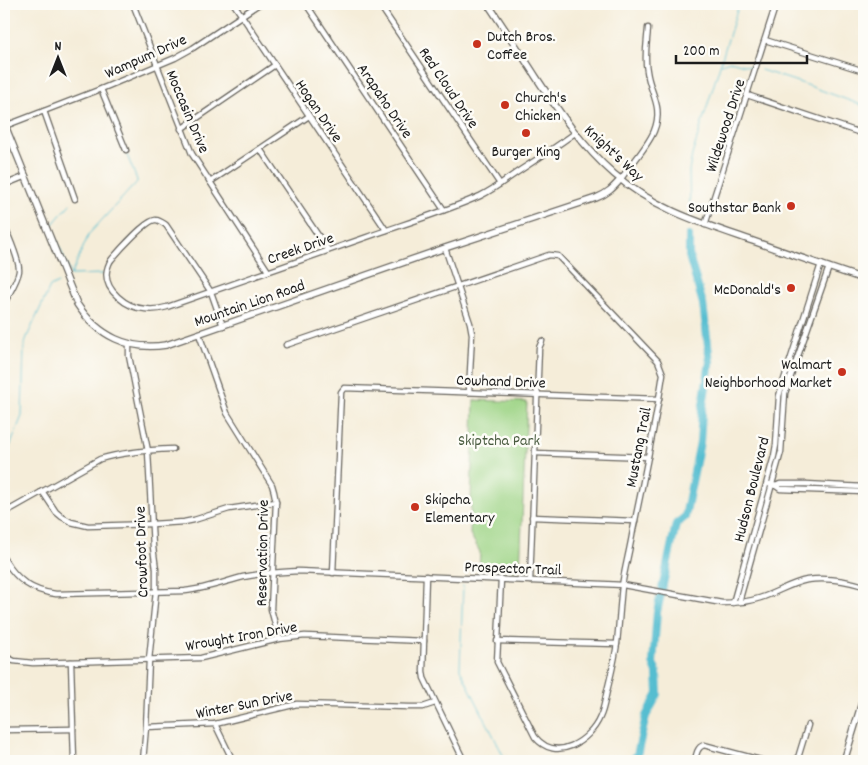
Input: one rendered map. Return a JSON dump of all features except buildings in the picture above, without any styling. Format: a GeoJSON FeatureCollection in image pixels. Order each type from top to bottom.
{"type":"FeatureCollection","features":[{"type":"Feature","properties":{"kind":"street","name":"Moccasin Drive"},"geometry":{"type":"LineString","coordinates":[[133,4],[192,154],[268,271]]}},
{"type":"Feature","properties":{"kind":"street","name":"Hogan Drive"},"geometry":{"type":"LineString","coordinates":[[234,4],[386,230]]}},
{"type":"Feature","properties":{"kind":"street","name":"Wampum Drive"},"geometry":{"type":"LineString","coordinates":[[4,124],[101,89],[175,58],[259,4]]}},
{"type":"Feature","properties":{"kind":"street","name":"Arapaho Drive"},"geometry":{"type":"LineString","coordinates":[[306,4],[444,210]]}},
{"type":"Feature","properties":{"kind":"street","name":"Red Cloud Drive"},"geometry":{"type":"LineString","coordinates":[[379,4],[500,184]]}},
{"type":"Feature","properties":{"kind":"street","name":"Knight's Way"},"geometry":{"type":"LineString","coordinates":[[488,4],[559,113],[575,134],[620,180],[654,202],[705,225],[864,279]]}},
{"type":"Feature","properties":{"kind":"street","name":"Wildewood Drive"},"geometry":{"type":"LineString","coordinates":[[705,225],[776,4]]}},
{"type":"Feature","properties":{"kind":"street"},"geometry":{"type":"LineString","coordinates":[[620,180],[651,137],[657,119],[657,105],[646,67],[648,28]]}},
{"type":"Feature","properties":{"kind":"street"},"geometry":{"type":"LineString","coordinates":[[765,40],[864,72]]}},
{"type":"Feature","properties":{"kind":"street"},"geometry":{"type":"LineString","coordinates":[[181,128],[275,65]]}},
{"type":"Feature","properties":{"kind":"street"},"geometry":{"type":"LineString","coordinates":[[101,89],[126,150]]}},
{"type":"Feature","properties":{"kind":"street"},"geometry":{"type":"LineString","coordinates":[[747,95],[864,134]]}},
{"type":"Feature","properties":{"kind":"street"},"geometry":{"type":"LineString","coordinates":[[44,111],[76,199]]}},
{"type":"Feature","properties":{"kind":"street"},"geometry":{"type":"LineString","coordinates":[[210,182],[309,116]]}},
{"type":"Feature","properties":{"kind":"street","name":"Mountain Lion Road"},"geometry":{"type":"LineString","coordinates":[[4,124],[77,304],[91,322],[107,335],[129,344],[140,346],[166,345],[445,248],[596,198],[604,195],[620,180]]}},
{"type":"Feature","properties":{"kind":"street","name":"Creek Drive"},"geometry":{"type":"LineString","coordinates":[[211,292],[166,225],[155,219],[138,232],[107,267],[106,275],[111,289],[126,303],[143,309],[162,308],[211,292],[444,210],[481,195],[575,134]]}},
{"type":"Feature","properties":{"kind":"street"},"geometry":{"type":"LineString","coordinates":[[260,149],[328,250]]}},
{"type":"Feature","properties":{"kind":"street"},"geometry":{"type":"LineString","coordinates":[[4,185],[26,176]]}},
{"type":"Feature","properties":{"kind":"street"},"geometry":{"type":"LineString","coordinates":[[4,225],[19,270],[4,304]]}},
{"type":"Feature","properties":{"kind":"street"},"geometry":{"type":"LineString","coordinates":[[4,250],[12,247]]}},
{"type":"Feature","properties":{"kind":"street"},"geometry":{"type":"LineString","coordinates":[[445,248],[470,323],[469,392]]}},
{"type":"Feature","properties":{"kind":"street","name":"Mustang Trail"},"geometry":{"type":"LineString","coordinates":[[286,345],[550,255],[558,256],[658,361],[663,374],[622,585],[617,644],[613,666],[601,715],[596,725],[587,736],[567,748],[548,748],[540,744],[497,662],[501,579]]}},
{"type":"Feature","properties":{"kind":"street","name":"Hudson Boulevard"},"geometry":{"type":"LineString","coordinates":[[739,602],[772,485],[779,396],[802,334],[821,264]]}},
{"type":"Feature","properties":{"kind":"street","name":"Hudson Boulevard"},"geometry":{"type":"LineString","coordinates":[[802,334],[816,305],[829,267]]}},
{"type":"Feature","properties":{"kind":"street"},"geometry":{"type":"LineString","coordinates":[[211,292],[223,326]]}},
{"type":"Feature","properties":{"kind":"street"},"geometry":{"type":"LineString","coordinates":[[809,303],[816,305]]}},
{"type":"Feature","properties":{"kind":"street","name":"Reservation Drive"},"geometry":{"type":"LineString","coordinates":[[199,334],[226,413],[272,485],[276,502],[271,609],[278,639]]}},
{"type":"Feature","properties":{"kind":"street"},"geometry":{"type":"LineString","coordinates":[[530,581],[539,348],[542,341]]}},
{"type":"Feature","properties":{"kind":"street","name":"Crowfoot Drive"},"geometry":{"type":"LineString","coordinates":[[129,344],[129,356],[148,451],[156,569],[156,591],[148,660],[143,761]]}},
{"type":"Feature","properties":{"kind":"street","name":"Cowhand Drive"},"geometry":{"type":"LineString","coordinates":[[333,573],[342,389],[659,399]]}},
{"type":"Feature","properties":{"kind":"street"},"geometry":{"type":"LineString","coordinates":[[4,514],[100,459],[174,449]]}},
{"type":"Feature","properties":{"kind":"street"},"geometry":{"type":"LineString","coordinates":[[535,453],[648,458]]}},
{"type":"Feature","properties":{"kind":"street"},"geometry":{"type":"LineString","coordinates":[[772,485],[797,484],[864,487]]}},
{"type":"Feature","properties":{"kind":"street"},"geometry":{"type":"LineString","coordinates":[[772,485],[780,489],[864,492]]}},
{"type":"Feature","properties":{"kind":"street","name":"Hudson Boulevard"},"geometry":{"type":"LineString","coordinates":[[733,603],[772,485]]}},
{"type":"Feature","properties":{"kind":"street"},"geometry":{"type":"LineString","coordinates":[[42,491],[56,512],[71,522],[88,526],[189,522],[229,509],[276,502]]}},
{"type":"Feature","properties":{"kind":"street"},"geometry":{"type":"LineString","coordinates":[[532,517],[635,522]]}},
{"type":"Feature","properties":{"kind":"street","name":"Prospector Trail"},"geometry":{"type":"LineString","coordinates":[[4,559],[12,571],[31,587],[56,594],[197,590],[272,572],[298,571],[622,585],[717,603],[733,603],[760,598],[805,580],[837,579],[864,586]]}},
{"type":"Feature","properties":{"kind":"street"},"geometry":{"type":"LineString","coordinates":[[426,576],[424,678],[464,761]]}},
{"type":"Feature","properties":{"kind":"street","name":"Wrought Iron Drive"},"geometry":{"type":"LineString","coordinates":[[4,656],[14,661],[24,662],[201,658],[278,639],[305,636],[424,641]]}},
{"type":"Feature","properties":{"kind":"street"},"geometry":{"type":"LineString","coordinates":[[497,640],[617,644]]}},
{"type":"Feature","properties":{"kind":"street"},"geometry":{"type":"LineString","coordinates":[[71,662],[74,761]]}},
{"type":"Feature","properties":{"kind":"street"},"geometry":{"type":"LineString","coordinates":[[844,761],[864,696]]}},
{"type":"Feature","properties":{"kind":"street","name":"Winter Sun Drive"},"geometry":{"type":"LineString","coordinates":[[146,727],[215,724],[297,704],[423,707],[436,703]]}},
{"type":"Feature","properties":{"kind":"street"},"geometry":{"type":"LineString","coordinates":[[215,724],[233,761]]}},
{"type":"Feature","properties":{"kind":"street"},"geometry":{"type":"LineString","coordinates":[[797,761],[808,726]]}},
{"type":"Feature","properties":{"kind":"street"},"geometry":{"type":"LineString","coordinates":[[4,730],[73,729]]}},
{"type":"Feature","properties":{"kind":"street"},"geometry":{"type":"LineString","coordinates":[[694,761],[698,749],[704,744],[764,761]]}},
{"type":"Feature","properties":{"kind":"green space","name":"Skiptcha Park"},"geometry":{"type":"Polygon","coordinates":[[[474,400],[527,402],[520,571],[479,569],[480,552],[470,534],[474,400]]]}},
{"type":"Feature","properties":{"kind":"waterway"},"geometry":{"type":"LineString","coordinates":[[690,206],[689,171],[692,155],[739,4]]}},
{"type":"Feature","properties":{"kind":"waterway"},"geometry":{"type":"LineString","coordinates":[[721,64],[730,61],[751,67]]}},
{"type":"Feature","properties":{"kind":"waterway"},"geometry":{"type":"LineString","coordinates":[[761,70],[864,106]]}},
{"type":"Feature","properties":{"kind":"waterway"},"geometry":{"type":"LineString","coordinates":[[71,275],[89,234],[137,182],[127,155]]}},
{"type":"Feature","properties":{"kind":"waterway"},"geometry":{"type":"LineString","coordinates":[[70,204],[51,226],[71,275]]}},
{"type":"Feature","properties":{"kind":"waterway"},"geometry":{"type":"LineString","coordinates":[[631,761],[637,755],[646,716],[658,694],[657,673],[653,663],[657,612],[676,524],[685,517],[700,442],[702,411],[710,362],[703,304],[689,256],[689,236]]}},
{"type":"Feature","properties":{"kind":"waterway"},"geometry":{"type":"LineString","coordinates":[[72,275],[103,274]]}},
{"type":"Feature","properties":{"kind":"waterway"},"geometry":{"type":"LineString","coordinates":[[4,458],[22,416],[24,347],[27,337],[50,287],[58,283]]}},
{"type":"Feature","properties":{"kind":"waterway"},"geometry":{"type":"LineString","coordinates":[[463,586],[460,669],[506,761]]}},
{"type":"Feature","properties":{"kind":"place","name":"Dutch Bros. Coffee"},"geometry":{"type":"Point","coordinates":[477,44]}},
{"type":"Feature","properties":{"kind":"place","name":"Church's Chicken"},"geometry":{"type":"Point","coordinates":[505,105]}},
{"type":"Feature","properties":{"kind":"place","name":"Burger King"},"geometry":{"type":"Point","coordinates":[526,133]}},
{"type":"Feature","properties":{"kind":"place","name":"Southstar Bank"},"geometry":{"type":"Point","coordinates":[791,206]}},
{"type":"Feature","properties":{"kind":"place","name":"McDonald's"},"geometry":{"type":"Point","coordinates":[791,288]}},
{"type":"Feature","properties":{"kind":"place","name":"Walmart Neighborhood Market"},"geometry":{"type":"Point","coordinates":[842,372]}},
{"type":"Feature","properties":{"kind":"place","name":"Skipcha Elementary"},"geometry":{"type":"Point","coordinates":[415,507]}}]}
